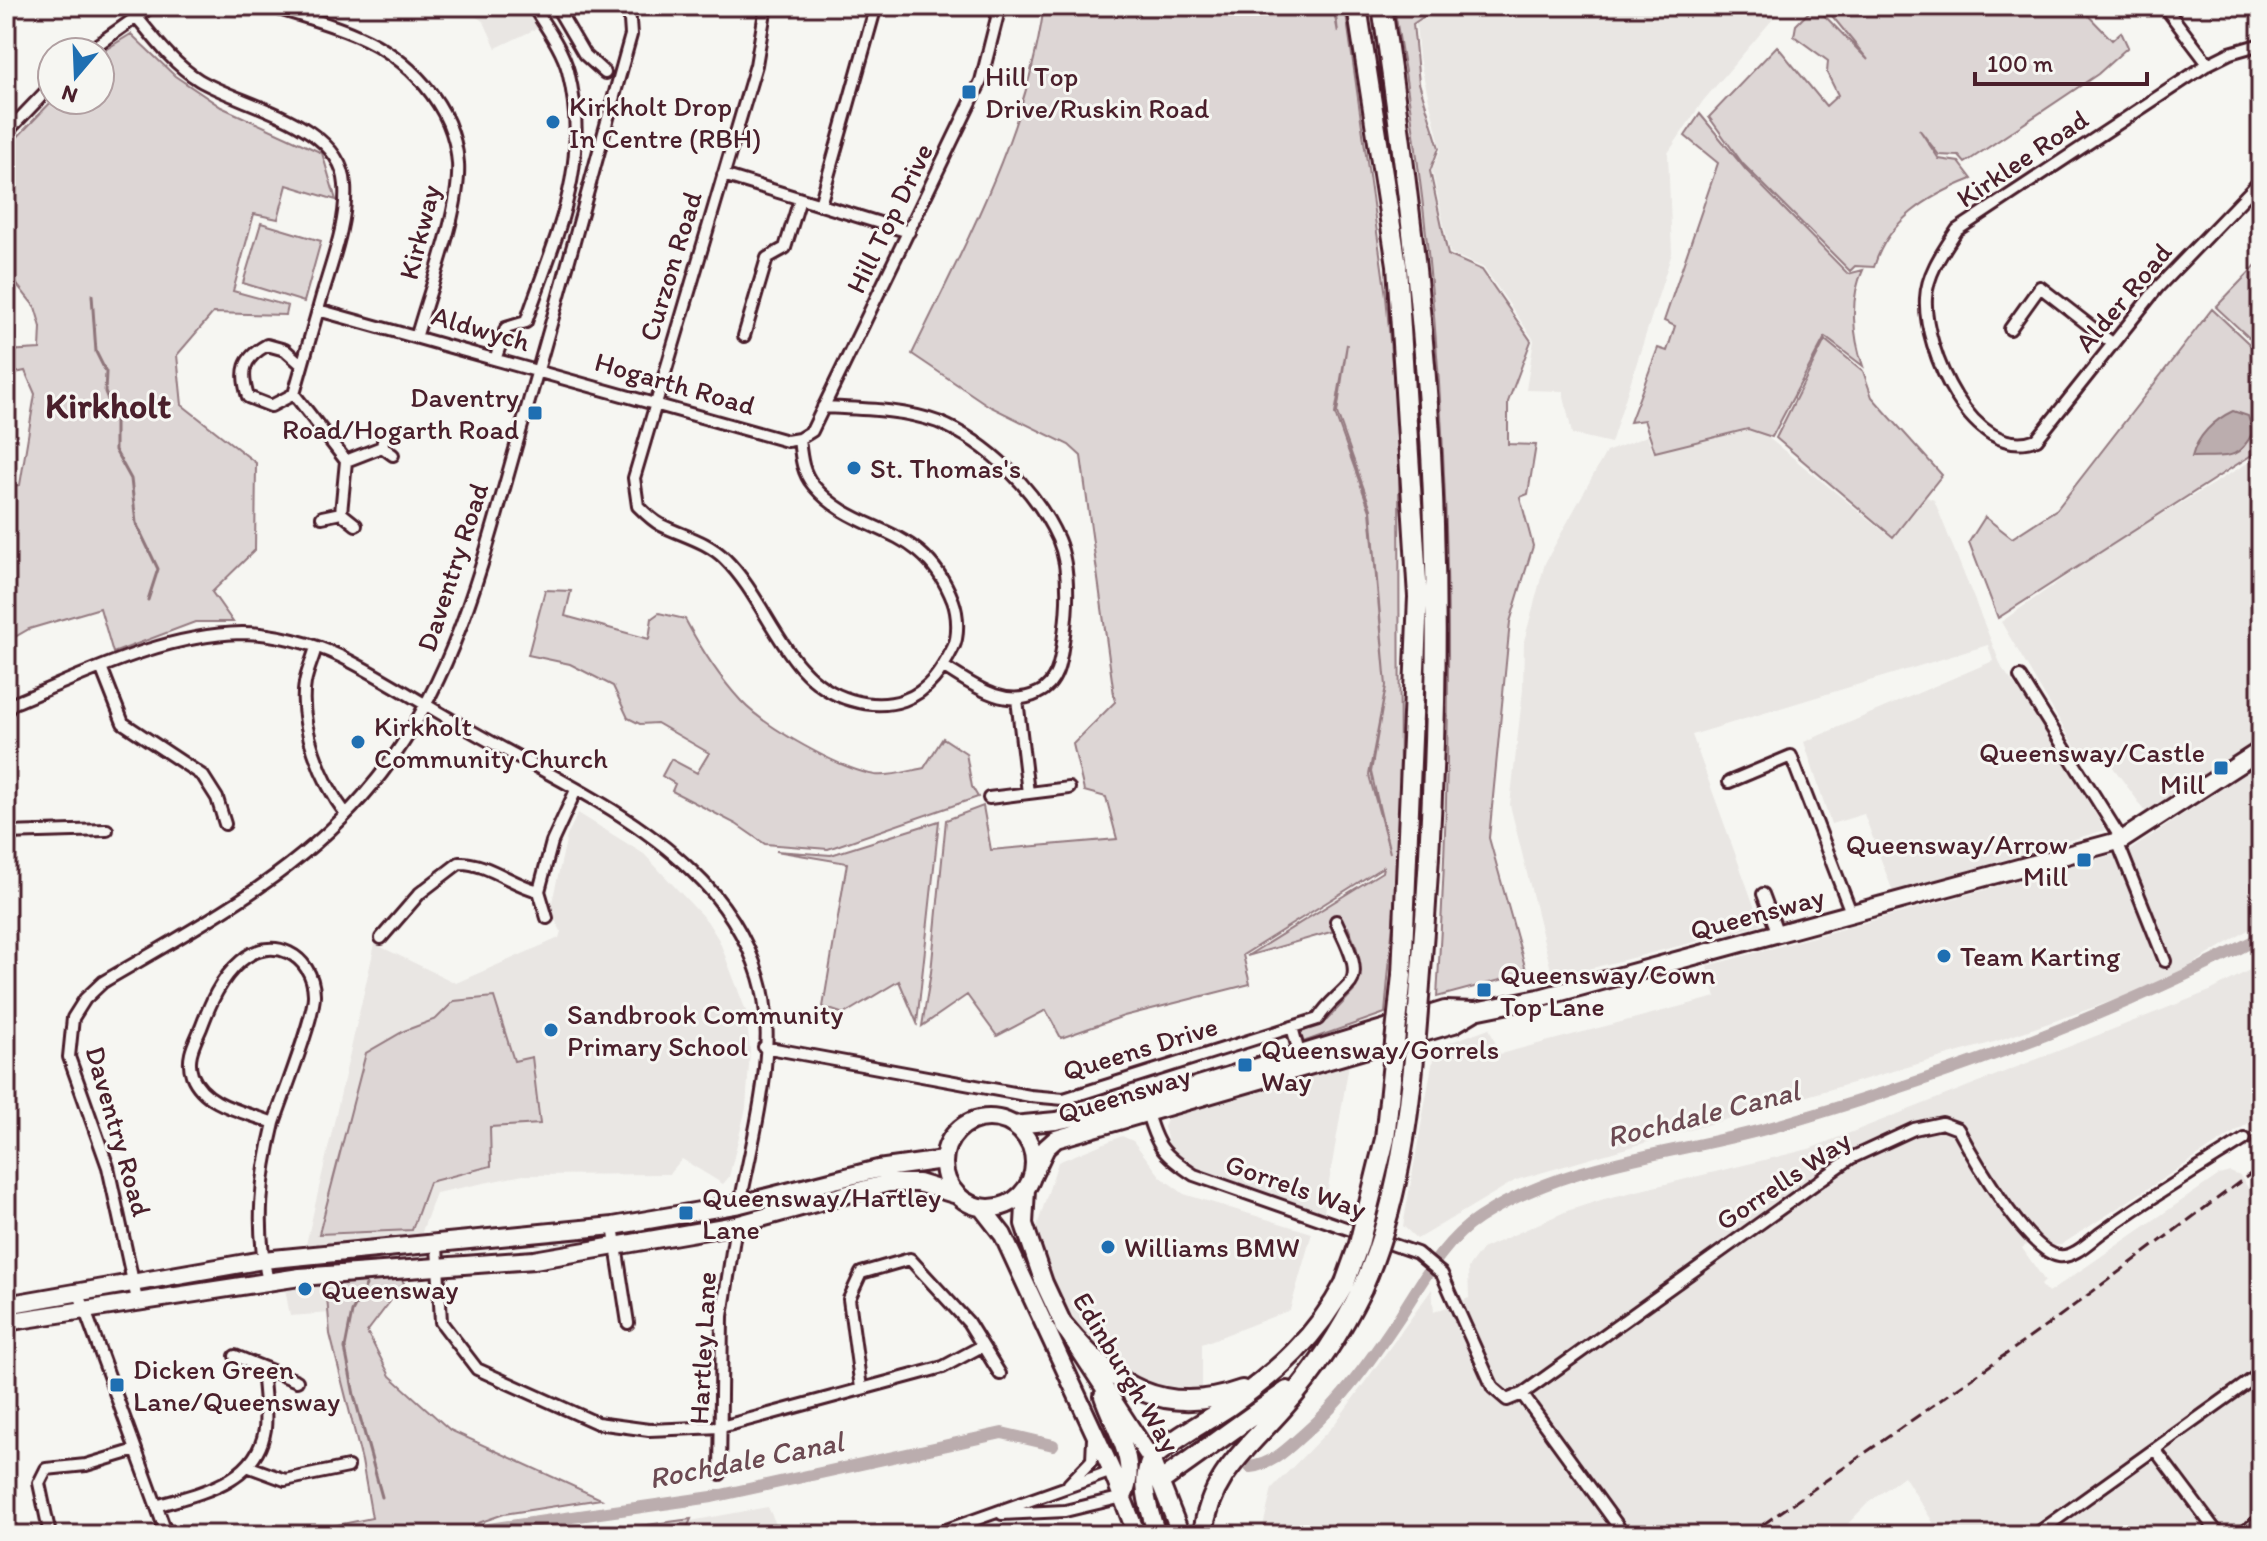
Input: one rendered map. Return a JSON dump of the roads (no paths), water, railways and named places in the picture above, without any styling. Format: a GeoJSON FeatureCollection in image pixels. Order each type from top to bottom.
{"type":"FeatureCollection","features":[{"type":"Feature","properties":{"kind":"highway"},"geometry":{"type":"LineString","coordinates":[[1203,1535],[1207,1511],[1221,1476],[1232,1459],[1285,1406],[1342,1328],[1385,1139],[1402,975],[1417,667],[1417,570],[1397,265],[1357,6]]}},
{"type":"Feature","properties":{"kind":"highway"},"geometry":{"type":"LineString","coordinates":[[1151,1459],[1256,1385],[1304,1346],[1375,1260],[1402,1153],[1421,971],[1434,753],[1434,524],[1423,347],[1382,6]]}},
{"type":"Feature","properties":{"kind":"highway"},"geometry":{"type":"LineString","coordinates":[[1064,1326],[1105,1372],[1134,1389],[1163,1398],[1205,1399],[1256,1385]]}},
{"type":"Feature","properties":{"kind":"highway"},"geometry":{"type":"LineString","coordinates":[[1153,1485],[1310,1372]]}},
{"type":"Feature","properties":{"kind":"main road","name":"Queensway"},"geometry":{"type":"LineString","coordinates":[[1030,1182],[1046,1148],[1056,1139],[1145,1108],[1301,1061],[1445,1010],[1475,1011],[1852,915],[2120,841],[2261,750]]}},
{"type":"Feature","properties":{"kind":"main road","name":"Queensway"},"geometry":{"type":"LineString","coordinates":[[1013,1125],[1145,1108]]}},
{"type":"Feature","properties":{"kind":"main road"},"geometry":{"type":"LineString","coordinates":[[6,1305],[78,1291],[136,1292],[534,1260],[736,1225],[888,1183],[918,1183],[954,1194],[982,1208],[1003,1207],[1030,1182],[1032,1150],[1025,1135],[1013,1125],[984,1118],[969,1122],[956,1131],[943,1160],[946,1180],[954,1194]]}},
{"type":"Feature","properties":{"kind":"main road"},"geometry":{"type":"LineString","coordinates":[[6,1322],[84,1308],[263,1260],[613,1226],[740,1204],[878,1169],[943,1160]]}},
{"type":"Feature","properties":{"kind":"main road","name":"Edinburgh Way"},"geometry":{"type":"LineString","coordinates":[[1030,1182],[1024,1224],[1064,1326],[1151,1459],[1153,1485],[1181,1535]]}},
{"type":"Feature","properties":{"kind":"main road","name":"Edinburgh Way"},"geometry":{"type":"LineString","coordinates":[[982,1208],[1003,1235],[1112,1471],[1137,1535]]}},
{"type":"Feature","properties":{"kind":"main road"},"geometry":{"type":"LineString","coordinates":[[1099,1383],[1129,1466],[1123,1497]]}},
{"type":"Feature","properties":{"kind":"main road"},"geometry":{"type":"LineString","coordinates":[[1112,1471],[1151,1459]]}},
{"type":"Feature","properties":{"kind":"main road"},"geometry":{"type":"LineString","coordinates":[[1123,1497],[1153,1485],[1157,1535]]}},
{"type":"Feature","properties":{"kind":"street"},"geometry":{"type":"LineString","coordinates":[[108,36],[152,6]]}},
{"type":"Feature","properties":{"kind":"street","name":"Kirkway"},"geometry":{"type":"LineString","coordinates":[[269,6],[357,35],[394,57],[424,83],[448,120],[458,163],[455,197],[417,335]]}},
{"type":"Feature","properties":{"kind":"street"},"geometry":{"type":"LineString","coordinates":[[496,357],[506,328],[526,322],[570,196],[575,172],[577,126],[568,70],[533,6]]}},
{"type":"Feature","properties":{"kind":"street"},"geometry":{"type":"LineString","coordinates":[[556,6],[587,59],[605,73]]}},
{"type":"Feature","properties":{"kind":"street","name":"Daventry Road"},"geometry":{"type":"LineString","coordinates":[[136,1292],[108,1167],[69,1057],[73,1018],[85,999],[103,982],[258,889],[296,861],[365,795],[425,706],[465,620],[539,369],[623,68],[631,35],[629,6]]}},
{"type":"Feature","properties":{"kind":"street","name":"Curzon Road"},"geometry":{"type":"LineString","coordinates":[[766,6],[756,65],[654,401],[634,478],[638,506],[659,524],[694,537],[723,556],[742,577],[806,677],[835,696],[870,705],[904,700],[928,686],[944,667]]}},
{"type":"Feature","properties":{"kind":"street"},"geometry":{"type":"LineString","coordinates":[[820,205],[876,6]]}},
{"type":"Feature","properties":{"kind":"street","name":"Hill Top Drive"},"geometry":{"type":"LineString","coordinates":[[799,439],[812,431],[981,81],[1000,6]]}},
{"type":"Feature","properties":{"kind":"street"},"geometry":{"type":"LineString","coordinates":[[2164,6],[2208,64]]}},
{"type":"Feature","properties":{"kind":"street"},"geometry":{"type":"LineString","coordinates":[[135,15],[174,61],[199,80],[305,128],[332,150],[345,182],[344,207],[318,310],[294,394],[271,406],[248,397],[241,375],[250,355],[267,345],[285,350],[302,365]]}},
{"type":"Feature","properties":{"kind":"street","name":"Kirklee Road"},"geometry":{"type":"LineString","coordinates":[[2023,445],[2008,443],[1988,431],[1952,393],[1932,347],[1925,296],[1937,260],[1957,230],[2208,64],[2230,53],[2261,44]]}},
{"type":"Feature","properties":{"kind":"street"},"geometry":{"type":"LineString","coordinates":[[568,70],[587,59]]}},
{"type":"Feature","properties":{"kind":"street"},"geometry":{"type":"LineString","coordinates":[[6,133],[36,102]]}},
{"type":"Feature","properties":{"kind":"street"},"geometry":{"type":"LineString","coordinates":[[723,175],[909,232]]}},
{"type":"Feature","properties":{"kind":"street","name":"Alder Road"},"geometry":{"type":"LineString","coordinates":[[2023,445],[2037,439],[2052,424],[2158,287],[2261,180]]}},
{"type":"Feature","properties":{"kind":"street"},"geometry":{"type":"LineString","coordinates":[[744,336],[767,258],[785,248],[800,199]]}},
{"type":"Feature","properties":{"kind":"street"},"geometry":{"type":"LineString","coordinates":[[2010,329],[2040,287],[2112,343]]}},
{"type":"Feature","properties":{"kind":"street","name":"Aldwych"},"geometry":{"type":"LineString","coordinates":[[318,310],[539,369]]}},
{"type":"Feature","properties":{"kind":"street","name":"Hogarth Road"},"geometry":{"type":"LineString","coordinates":[[539,369],[787,441],[799,439]]}},
{"type":"Feature","properties":{"kind":"street"},"geometry":{"type":"LineString","coordinates":[[294,394],[346,461],[341,513]]}},
{"type":"Feature","properties":{"kind":"street"},"geometry":{"type":"LineString","coordinates":[[799,439],[802,465],[812,484],[832,502],[921,549],[943,574],[956,608],[956,641],[944,667],[993,696],[1017,699],[1041,693],[1058,672],[1068,604],[1058,540],[1028,491],[984,447],[937,422],[885,411],[823,407]]}},
{"type":"Feature","properties":{"kind":"street"},"geometry":{"type":"LineString","coordinates":[[346,461],[383,442],[393,455]]}},
{"type":"Feature","properties":{"kind":"street"},"geometry":{"type":"LineString","coordinates":[[322,517],[341,513]]}},
{"type":"Feature","properties":{"kind":"street"},"geometry":{"type":"LineString","coordinates":[[341,513],[356,525]]}},
{"type":"Feature","properties":{"kind":"street"},"geometry":{"type":"LineString","coordinates":[[6,712],[12,704],[152,647],[244,633],[316,647],[341,657],[576,790],[660,843],[723,903],[739,928],[759,979],[765,1020],[762,1089],[740,1204]]}},
{"type":"Feature","properties":{"kind":"street"},"geometry":{"type":"LineString","coordinates":[[316,647],[304,686],[310,740],[324,778],[346,814]]}},
{"type":"Feature","properties":{"kind":"street"},"geometry":{"type":"LineString","coordinates":[[101,667],[123,723],[203,776],[217,798],[225,824]]}},
{"type":"Feature","properties":{"kind":"street"},"geometry":{"type":"LineString","coordinates":[[2020,677],[2120,841],[2165,961]]}},
{"type":"Feature","properties":{"kind":"street"},"geometry":{"type":"LineString","coordinates":[[1017,699],[1028,793]]}},
{"type":"Feature","properties":{"kind":"street"},"geometry":{"type":"LineString","coordinates":[[1729,782],[1791,756],[1852,915]]}},
{"type":"Feature","properties":{"kind":"street"},"geometry":{"type":"LineString","coordinates":[[989,798],[1069,788]]}},
{"type":"Feature","properties":{"kind":"street"},"geometry":{"type":"LineString","coordinates":[[547,918],[539,891],[552,842],[576,790]]}},
{"type":"Feature","properties":{"kind":"street"},"geometry":{"type":"LineString","coordinates":[[6,833],[107,830]]}},
{"type":"Feature","properties":{"kind":"street"},"geometry":{"type":"LineString","coordinates":[[381,938],[420,893],[459,863],[476,864],[517,886],[539,891]]}},
{"type":"Feature","properties":{"kind":"street"},"geometry":{"type":"LineString","coordinates":[[1763,894],[1778,934]]}},
{"type":"Feature","properties":{"kind":"street","name":"Queens Drive"},"geometry":{"type":"LineString","coordinates":[[764,1047],[1030,1096],[1064,1099],[1318,1019],[1330,999],[1351,985],[1355,969],[1336,921]]}},
{"type":"Feature","properties":{"kind":"street"},"geometry":{"type":"LineString","coordinates":[[268,1281],[263,1260],[261,1180],[274,1123],[315,997],[312,972],[294,952],[269,948],[242,959],[216,990],[189,1057],[193,1077],[208,1099],[274,1123]]}},
{"type":"Feature","properties":{"kind":"street"},"geometry":{"type":"LineString","coordinates":[[1292,1027],[1301,1061]]}},
{"type":"Feature","properties":{"kind":"street","name":"Gorrels Way"},"geometry":{"type":"LineString","coordinates":[[1145,1108],[1156,1143],[1171,1160],[1194,1175],[1417,1253],[1442,1274],[1497,1394],[1507,1400],[1522,1394]]}},
{"type":"Feature","properties":{"kind":"street","name":"Gorrells Way"},"geometry":{"type":"LineString","coordinates":[[1522,1394],[1851,1158],[1914,1129],[1942,1123],[1958,1129],[2028,1234],[2043,1249],[2060,1256],[2076,1251],[2157,1193],[2245,1139]]}},
{"type":"Feature","properties":{"kind":"street","name":"Hartley Lane"},"geometry":{"type":"LineString","coordinates":[[720,1474],[722,1316],[736,1225]]}},
{"type":"Feature","properties":{"kind":"street"},"geometry":{"type":"LineString","coordinates":[[613,1226],[628,1323]]}},
{"type":"Feature","properties":{"kind":"street"},"geometry":{"type":"LineString","coordinates":[[437,1245],[441,1322],[477,1369],[597,1423],[649,1430],[721,1427],[943,1367],[982,1346]]}},
{"type":"Feature","properties":{"kind":"street"},"geometry":{"type":"LineString","coordinates":[[861,1388],[849,1299],[861,1273],[910,1259],[968,1322],[1000,1374]]}},
{"type":"Feature","properties":{"kind":"street"},"geometry":{"type":"LineString","coordinates":[[78,1291],[167,1535]]}},
{"type":"Feature","properties":{"kind":"street"},"geometry":{"type":"LineString","coordinates":[[235,1356],[297,1381]]}},
{"type":"Feature","properties":{"kind":"street"},"geometry":{"type":"LineString","coordinates":[[156,1506],[224,1485],[253,1461],[265,1429],[262,1367]]}},
{"type":"Feature","properties":{"kind":"street"},"geometry":{"type":"LineString","coordinates":[[2039,1532],[2261,1373]]}},
{"type":"Feature","properties":{"kind":"street"},"geometry":{"type":"LineString","coordinates":[[1522,1394],[1618,1526]]}},
{"type":"Feature","properties":{"kind":"street"},"geometry":{"type":"LineString","coordinates":[[1064,1488],[1092,1460],[1091,1425]]}},
{"type":"Feature","properties":{"kind":"street"},"geometry":{"type":"LineString","coordinates":[[50,1535],[39,1483],[46,1469],[86,1465],[136,1450]]}},
{"type":"Feature","properties":{"kind":"street"},"geometry":{"type":"LineString","coordinates":[[2156,1451],[2219,1535]]}},
{"type":"Feature","properties":{"kind":"street"},"geometry":{"type":"LineString","coordinates":[[247,1466],[285,1480],[348,1467]]}},
{"type":"Feature","properties":{"kind":"street"},"geometry":{"type":"LineString","coordinates":[[932,1535],[1112,1471]]}},
{"type":"Feature","properties":{"kind":"street"},"geometry":{"type":"LineString","coordinates":[[988,1515],[1065,1511],[1123,1497]]}},
{"type":"Feature","properties":{"kind":"street"},"geometry":{"type":"LineString","coordinates":[[2240,1535],[2261,1519]]}},
{"type":"Feature","properties":{"kind":"waterway"},"geometry":{"type":"LineString","coordinates":[[92,295],[96,352],[106,372],[105,392],[115,417],[115,450],[131,479],[136,523],[158,569],[148,600]]}},
{"type":"Feature","properties":{"kind":"waterway","name":"Rochdale Canal"},"geometry":{"type":"LineString","coordinates":[[1250,1467],[1266,1463],[1280,1454],[1319,1420],[1368,1363],[1444,1250],[1466,1227],[1515,1198],[1589,1170],[1783,1124],[1966,1065],[2146,993],[2261,937]]}},
{"type":"Feature","properties":{"kind":"waterway"},"geometry":{"type":"LineString","coordinates":[[366,1285],[352,1312],[345,1348],[354,1395],[382,1497]]}},
{"type":"Feature","properties":{"kind":"waterway","name":"Rochdale Canal"},"geometry":{"type":"LineString","coordinates":[[447,1535],[712,1497],[1002,1433],[1053,1445]]}},
{"type":"Feature","properties":{"kind":"railway"},"geometry":{"type":"LineString","coordinates":[[1748,1535],[2049,1324],[2261,1166]]}},
{"type":"Feature","properties":{"kind":"place","name":"Hill Top Drive/Ruskin Road"},"geometry":{"type":"Point","coordinates":[969,92]}},
{"type":"Feature","properties":{"kind":"place","name":"Kirkholt Drop In Centre (RBH)"},"geometry":{"type":"Point","coordinates":[553,122]}},
{"type":"Feature","properties":{"kind":"place","name":"Daventry Road/Hogarth Road"},"geometry":{"type":"Point","coordinates":[535,413]}},
{"type":"Feature","properties":{"kind":"place","name":"St. Thomas's"},"geometry":{"type":"Point","coordinates":[854,468]}},
{"type":"Feature","properties":{"kind":"place","name":"Kirkholt Community Church"},"geometry":{"type":"Point","coordinates":[358,742]}},
{"type":"Feature","properties":{"kind":"place","name":"Queensway/Castle Mill"},"geometry":{"type":"Point","coordinates":[2221,768]}},
{"type":"Feature","properties":{"kind":"place","name":"Queensway/Arrow Mill"},"geometry":{"type":"Point","coordinates":[2084,860]}},
{"type":"Feature","properties":{"kind":"place","name":"Team Karting"},"geometry":{"type":"Point","coordinates":[1944,956]}},
{"type":"Feature","properties":{"kind":"place","name":"Queensway/Cown Top Lane"},"geometry":{"type":"Point","coordinates":[1484,990]}},
{"type":"Feature","properties":{"kind":"place","name":"Sandbrook Community Primary School"},"geometry":{"type":"Point","coordinates":[551,1030]}},
{"type":"Feature","properties":{"kind":"place","name":"Queensway/Gorrels Way"},"geometry":{"type":"Point","coordinates":[1245,1065]}},
{"type":"Feature","properties":{"kind":"place","name":"Queensway/Hartley Lane"},"geometry":{"type":"Point","coordinates":[686,1213]}},
{"type":"Feature","properties":{"kind":"place","name":"Williams BMW"},"geometry":{"type":"Point","coordinates":[1108,1247]}},
{"type":"Feature","properties":{"kind":"place","name":"Queensway"},"geometry":{"type":"Point","coordinates":[305,1289]}},
{"type":"Feature","properties":{"kind":"place","name":"Dicken Green Lane/Queensway"},"geometry":{"type":"Point","coordinates":[117,1385]}},
{"type":"Feature","properties":{"kind":"district","name":"Kirkholt"},"geometry":{"type":"Point","coordinates":[108,405]}}]}
